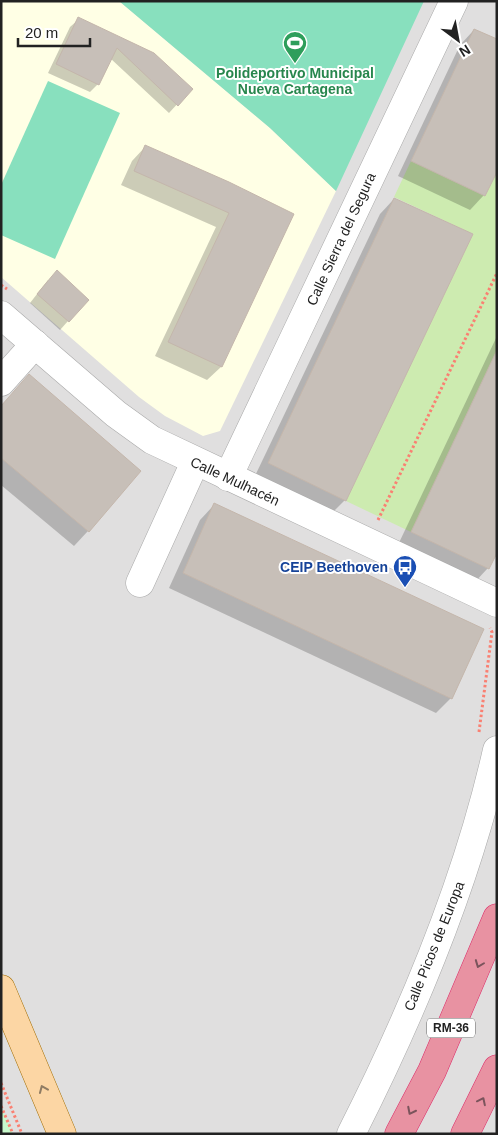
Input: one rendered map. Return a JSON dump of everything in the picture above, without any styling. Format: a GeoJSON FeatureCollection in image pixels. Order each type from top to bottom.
{"type":"FeatureCollection","features":[{"type":"Feature","properties":{"kind":"highway","name":"RM-36"},"geometry":{"type":"LineString","coordinates":[[399,1134],[432,1071],[497,918]]}},
{"type":"Feature","properties":{"kind":"highway"},"geometry":{"type":"LineString","coordinates":[[465,1134],[497,1069]]}},
{"type":"Feature","properties":{"kind":"main road"},"geometry":{"type":"LineString","coordinates":[[1,989],[62,1134]]}},
{"type":"Feature","properties":{"kind":"street","name":"Calle Sierra del Segura"},"geometry":{"type":"LineString","coordinates":[[228,477],[454,1]]}},
{"type":"Feature","properties":{"kind":"street","name":"Calle Mulhacén"},"geometry":{"type":"LineString","coordinates":[[1,315],[134,428],[194,462],[228,477],[492,613]]}},
{"type":"Feature","properties":{"kind":"street"},"geometry":{"type":"LineString","coordinates":[[1,382],[35,344]]}},
{"type":"Feature","properties":{"kind":"street"},"geometry":{"type":"LineString","coordinates":[[140,583],[194,462]]}},
{"type":"Feature","properties":{"kind":"street","name":"Calle Picos de Europa"},"geometry":{"type":"LineString","coordinates":[[351,1134],[400,1030],[454,896],[482,816],[487,744]]}},
{"type":"Feature","properties":{"kind":"path"},"geometry":{"type":"LineString","coordinates":[[377,521],[497,273]]}},
{"type":"Feature","properties":{"kind":"path"},"geometry":{"type":"LineString","coordinates":[[487,744],[492,613]]}},
{"type":"Feature","properties":{"kind":"path"},"geometry":{"type":"LineString","coordinates":[[1,1084],[22,1134]]}},
{"type":"Feature","properties":{"kind":"path"},"geometry":{"type":"LineString","coordinates":[[1,1106],[12,1134]]}},
{"type":"Feature","properties":{"kind":"shaded area"},"geometry":{"type":"Polygon","coordinates":[[[1,1],[497,1],[497,1134],[1,1134],[1,1]]]}},
{"type":"Feature","properties":{"kind":"shaded area"},"geometry":{"type":"Polygon","coordinates":[[[1,1],[119,1],[270,128],[336,191],[220,431],[203,436],[165,416],[139,397],[1,277],[1,1]]]}},
{"type":"Feature","properties":{"kind":"green space","name":"Polideportivo Municipal Nueva Cartagena"},"geometry":{"type":"Polygon","coordinates":[[[119,1],[424,1],[336,191],[270,128],[119,1]]]}},
{"type":"Feature","properties":{"kind":"green space"},"geometry":{"type":"Polygon","coordinates":[[[48,81],[120,113],[55,259],[1,235],[1,185],[48,81]]]}},
{"type":"Feature","properties":{"kind":"green space"},"geometry":{"type":"Polygon","coordinates":[[[411,161],[485,196],[497,172],[497,350],[411,532],[346,501],[473,234],[394,197],[411,161]]]}},
{"type":"Feature","properties":{"kind":"green space"},"geometry":{"type":"Polygon","coordinates":[[[1,1106],[13,1134],[1,1134],[1,1106]]]}},
{"type":"Feature","properties":{"kind":"building"},"geometry":{"type":"Polygon","coordinates":[[[78,17],[154,53],[193,89],[178,106],[117,48],[99,85],[56,64],[78,17]]]}},
{"type":"Feature","properties":{"kind":"building"},"geometry":{"type":"Polygon","coordinates":[[[474,29],[497,39],[497,172],[485,196],[411,161],[474,29]]]}},
{"type":"Feature","properties":{"kind":"building"},"geometry":{"type":"Polygon","coordinates":[[[145,145],[229,182],[294,214],[222,367],[168,342],[229,213],[134,171],[145,145]]]}},
{"type":"Feature","properties":{"kind":"building"},"geometry":{"type":"Polygon","coordinates":[[[394,198],[473,234],[346,501],[268,463],[394,198]]]}},
{"type":"Feature","properties":{"kind":"building"},"geometry":{"type":"Polygon","coordinates":[[[57,270],[89,300],[69,322],[37,294],[57,270]]]}},
{"type":"Feature","properties":{"kind":"building"},"geometry":{"type":"Polygon","coordinates":[[[497,350],[497,553],[489,569],[411,532],[497,350]]]}},
{"type":"Feature","properties":{"kind":"building"},"geometry":{"type":"Polygon","coordinates":[[[29,374],[141,471],[89,532],[1,458],[1,406],[29,374]]]}},
{"type":"Feature","properties":{"kind":"building"},"geometry":{"type":"Polygon","coordinates":[[[214,503],[484,629],[452,699],[183,573],[214,503]]]}},
{"type":"Feature","properties":{"kind":"place","name":"Polideportivo Municipal Nueva Cartagena"},"geometry":{"type":"Point","coordinates":[295,64]}},
{"type":"Feature","properties":{"kind":"place","name":"CEIP Beethoven"},"geometry":{"type":"Point","coordinates":[405,588]}}]}
